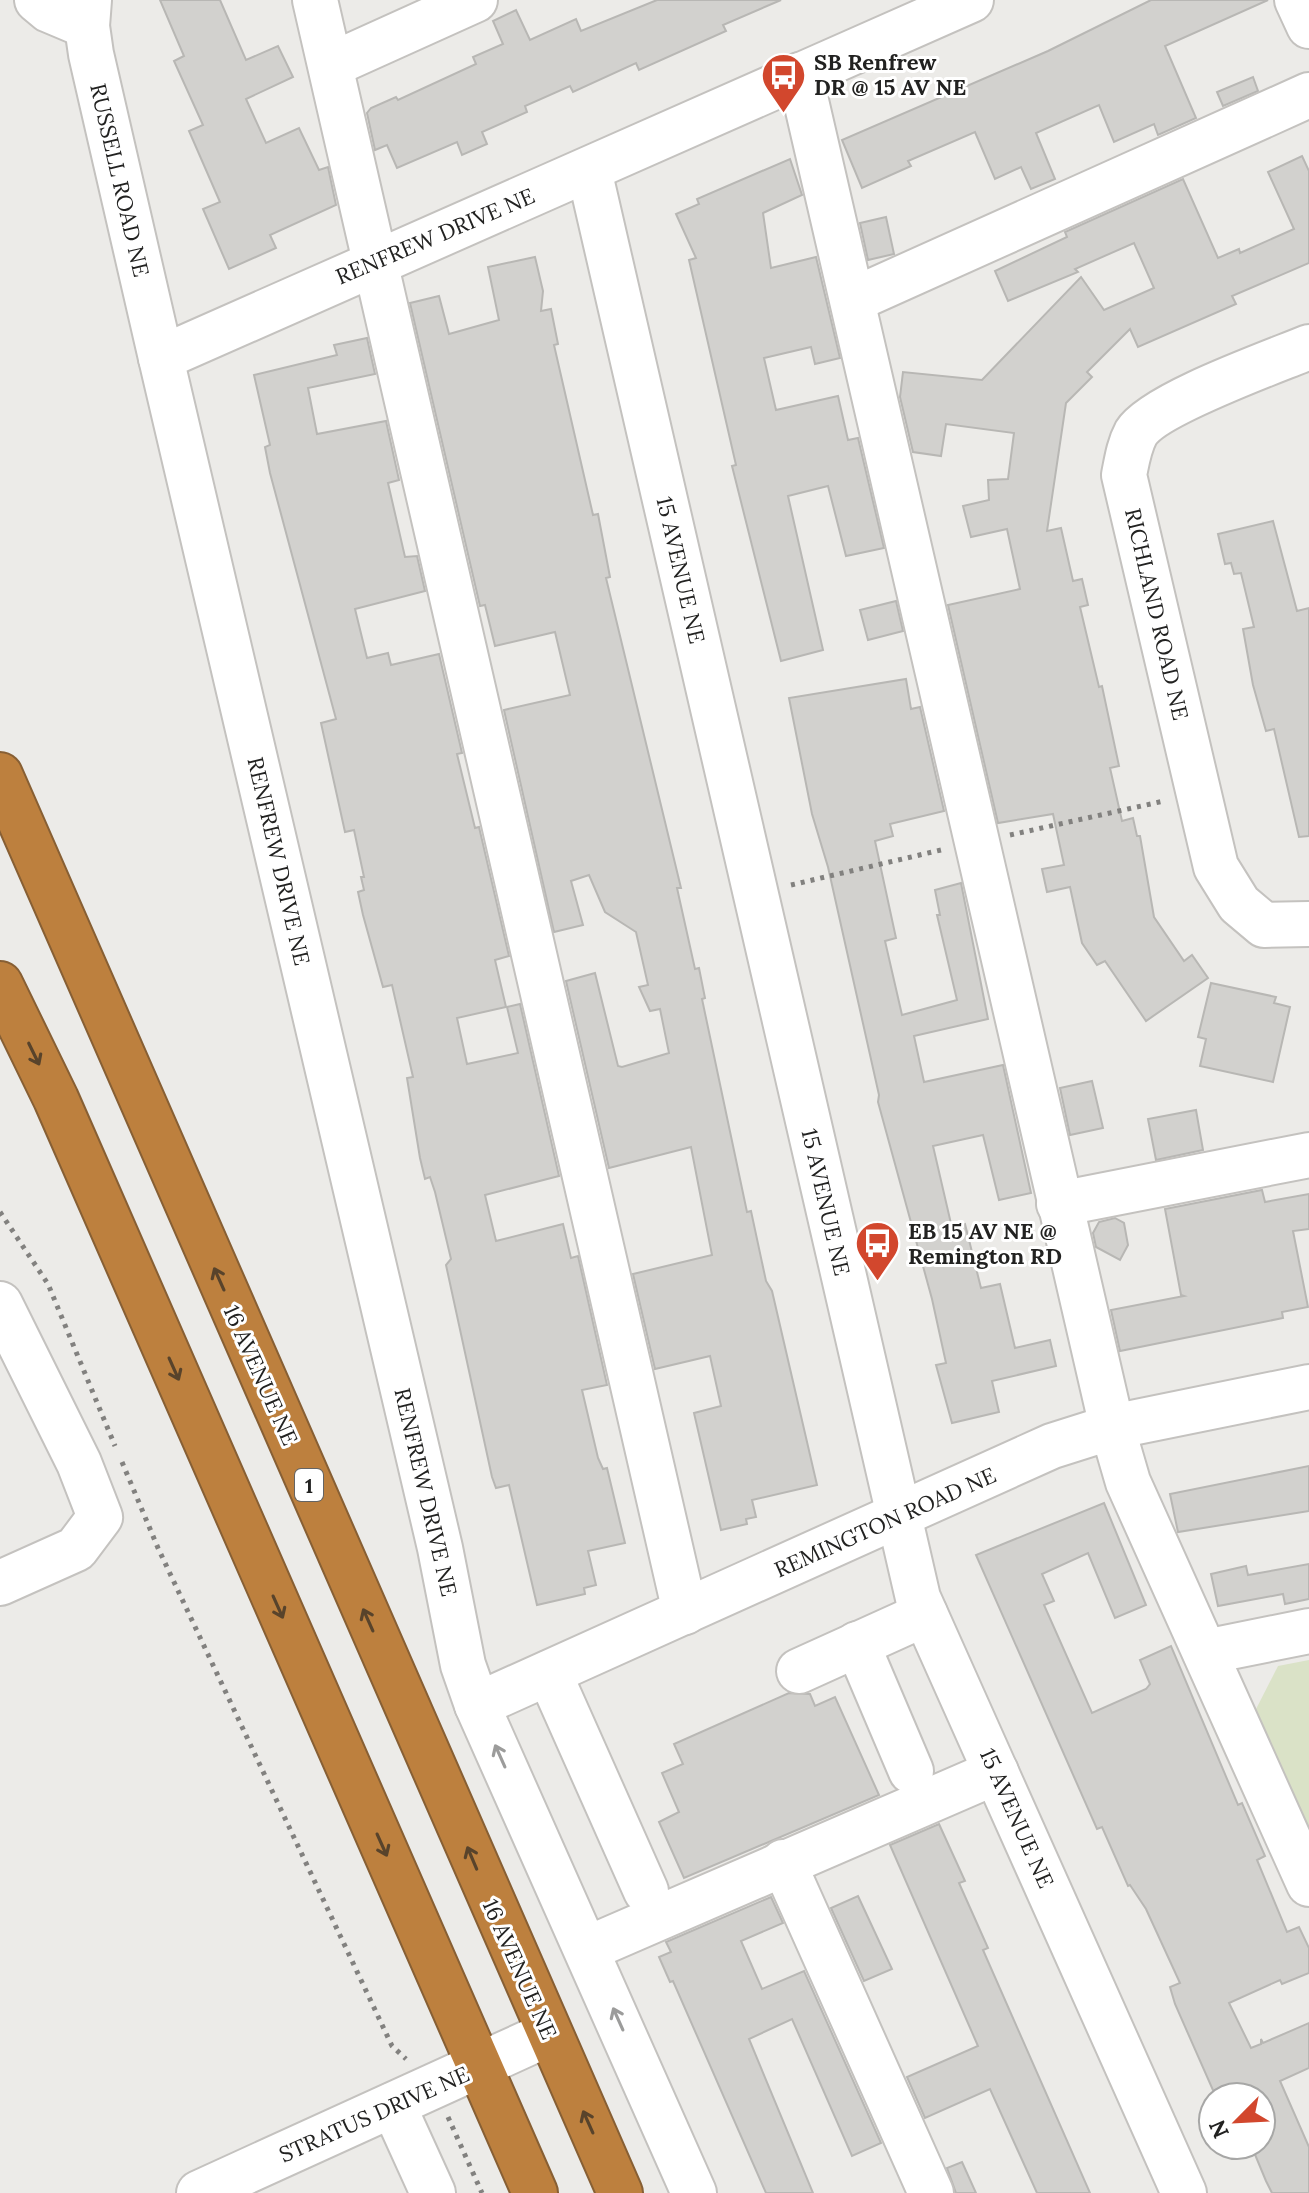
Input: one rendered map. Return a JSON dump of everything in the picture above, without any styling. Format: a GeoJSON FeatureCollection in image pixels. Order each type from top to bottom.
{"type":"FeatureCollection","features":[{"type":"Feature","properties":{"kind":"highway","name":"16 AVENUE NE"},"geometry":{"type":"LineString","coordinates":[[0,775],[620,2193]]}},
{"type":"Feature","properties":{"kind":"highway"},"geometry":{"type":"LineString","coordinates":[[0,984],[56,1099],[535,2193]]}},
{"type":"Feature","properties":{"kind":"street"},"geometry":{"type":"LineString","coordinates":[[37,0],[49,10],[88,13]]}},
{"type":"Feature","properties":{"kind":"street"},"geometry":{"type":"LineString","coordinates":[[315,0],[685,1612]]}},
{"type":"Feature","properties":{"kind":"street"},"geometry":{"type":"LineString","coordinates":[[331,65],[475,0]]}},
{"type":"Feature","properties":{"kind":"street","name":"RENFREW DRIVE NE"},"geometry":{"type":"LineString","coordinates":[[694,2193],[477,1705],[463,1665],[440,1548],[161,358],[971,0]]}},
{"type":"Feature","properties":{"kind":"street"},"geometry":{"type":"LineString","coordinates":[[1297,0],[1309,26]]}},
{"type":"Feature","properties":{"kind":"street","name":"RUSSELL ROAD NE"},"geometry":{"type":"LineString","coordinates":[[88,13],[161,358]]}},
{"type":"Feature","properties":{"kind":"street"},"geometry":{"type":"LineString","coordinates":[[800,75],[1112,1427],[1128,1482],[1309,1884]]}},
{"type":"Feature","properties":{"kind":"street"},"geometry":{"type":"LineString","coordinates":[[853,300],[1309,95]]}},
{"type":"Feature","properties":{"kind":"street","name":"15 AVENUE NE"},"geometry":{"type":"LineString","coordinates":[[589,170],[898,1516],[925,1614],[1184,2193]]}},
{"type":"Feature","properties":{"kind":"street","name":"RICHLAND ROAD NE"},"geometry":{"type":"LineString","coordinates":[[1309,347],[1160,413],[1138,431],[1128,453],[1124,475],[1216,867],[1239,904],[1264,925],[1309,924]]}},
{"type":"Feature","properties":{"kind":"street"},"geometry":{"type":"LineString","coordinates":[[1059,1204],[1309,1155]]}},
{"type":"Feature","properties":{"kind":"street"},"geometry":{"type":"LineString","coordinates":[[0,1304],[79,1463],[100,1517],[76,1549],[0,1583]]}},
{"type":"Feature","properties":{"kind":"street","name":"REMINGTON ROAD NE"},"geometry":{"type":"LineString","coordinates":[[477,1705],[1052,1446],[1112,1427],[1309,1387]]}},
{"type":"Feature","properties":{"kind":"street"},"geometry":{"type":"LineString","coordinates":[[799,1671],[925,1614]]}},
{"type":"Feature","properties":{"kind":"street"},"geometry":{"type":"LineString","coordinates":[[1205,1652],[1309,1631]]}},
{"type":"Feature","properties":{"kind":"street"},"geometry":{"type":"LineString","coordinates":[[857,1644],[911,1771]]}},
{"type":"Feature","properties":{"kind":"street"},"geometry":{"type":"LineString","coordinates":[[549,1673],[646,1891]]}},
{"type":"Feature","properties":{"kind":"street"},"geometry":{"type":"LineString","coordinates":[[587,1949],[996,1772]]}},
{"type":"Feature","properties":{"kind":"street"},"geometry":{"type":"LineString","coordinates":[[783,1862],[931,2193]]}},
{"type":"Feature","properties":{"kind":"street","name":"STRATUS DRIVE NE"},"geometry":{"type":"LineString","coordinates":[[199,2193],[548,2034]]}},
{"type":"Feature","properties":{"kind":"street"},"geometry":{"type":"LineString","coordinates":[[393,2105],[433,2193]]}},
{"type":"Feature","properties":{"kind":"path"},"geometry":{"type":"LineString","coordinates":[[755,893],[1199,793]]}},
{"type":"Feature","properties":{"kind":"path"},"geometry":{"type":"LineString","coordinates":[[0,1212],[48,1284],[158,1548],[392,2046],[436,2085],[482,2193]]}},
{"type":"Feature","properties":{"kind":"green space"},"geometry":{"type":"Polygon","coordinates":[[[1309,1660],[1309,1836],[1254,1713],[1278,1666],[1309,1660]]]}},
{"type":"Feature","properties":{"kind":"building"},"geometry":{"type":"Polygon","coordinates":[[[160,0],[220,0],[246,60],[278,46],[293,77],[246,99],[266,143],[299,128],[319,170],[328,167],[336,205],[270,235],[276,248],[229,269],[203,209],[220,202],[189,131],[203,125],[174,61],[184,56],[160,0]]]}},
{"type":"Feature","properties":{"kind":"building"},"geometry":{"type":"Polygon","coordinates":[[[657,0],[781,0],[723,25],[726,31],[639,70],[636,63],[573,92],[570,86],[525,106],[527,112],[482,132],[487,144],[462,155],[457,142],[397,168],[387,145],[375,150],[367,113],[371,108],[396,97],[398,100],[476,64],[473,57],[503,44],[493,21],[516,10],[530,40],[576,19],[581,31],[657,0]]]}},
{"type":"Feature","properties":{"kind":"building"},"geometry":{"type":"Polygon","coordinates":[[[1151,0],[1268,0],[1165,46],[1196,118],[1158,135],[1154,124],[1114,142],[1099,105],[1036,133],[1055,179],[1031,189],[1021,167],[995,179],[975,132],[908,161],[911,166],[862,188],[842,140],[1048,51],[1151,0]]]}},
{"type":"Feature","properties":{"kind":"building"},"geometry":{"type":"Polygon","coordinates":[[[1253,77],[1258,91],[1223,106],[1217,92],[1253,77]]]}},
{"type":"Feature","properties":{"kind":"building"},"geometry":{"type":"Polygon","coordinates":[[[1302,156],[1309,171],[1309,263],[1232,296],[1236,304],[1138,347],[1130,329],[1087,372],[1092,377],[1066,403],[1047,531],[1061,528],[1073,581],[1082,579],[1088,605],[1080,607],[1099,687],[1102,686],[1119,766],[1110,768],[1122,821],[1133,818],[1137,836],[1140,836],[1154,917],[1184,961],[1192,955],[1208,978],[1146,1021],[1105,961],[1097,965],[1082,943],[1070,887],[1047,892],[1042,869],[1064,865],[1053,814],[998,823],[948,605],[1020,589],[1007,529],[971,537],[963,506],[989,500],[988,480],[1008,479],[1014,433],[946,424],[941,456],[913,452],[900,397],[903,372],[982,380],[1081,277],[1104,310],[1154,288],[1134,243],[1075,269],[1078,272],[1008,301],[995,271],[1067,237],[1065,232],[1183,179],[1218,258],[1239,249],[1240,253],[1294,229],[1268,172],[1302,156]]]}},
{"type":"Feature","properties":{"kind":"building"},"geometry":{"type":"Polygon","coordinates":[[[790,159],[802,195],[763,213],[771,268],[816,257],[840,358],[815,364],[811,347],[764,358],[776,410],[838,396],[848,440],[858,438],[884,548],[846,556],[828,486],[788,496],[823,650],[781,661],[732,466],[736,465],[689,260],[696,258],[676,214],[699,204],[697,199],[790,159]]]}},
{"type":"Feature","properties":{"kind":"building"},"geometry":{"type":"Polygon","coordinates":[[[886,217],[894,254],[868,260],[860,223],[886,217]]]}},
{"type":"Feature","properties":{"kind":"building"},"geometry":{"type":"Polygon","coordinates":[[[535,257],[543,291],[541,311],[551,309],[558,344],[554,345],[593,515],[598,514],[610,577],[606,578],[681,888],[677,888],[695,969],[699,968],[705,998],[702,999],[747,1212],[751,1211],[766,1281],[772,1291],[817,1485],[752,1500],[756,1517],[746,1519],[747,1524],[721,1530],[694,1413],[721,1406],[710,1356],[655,1369],[633,1274],[712,1255],[691,1147],[609,1168],[566,981],[595,973],[618,1066],[669,1053],[660,1009],[650,1011],[639,987],[648,985],[636,932],[605,912],[589,875],[571,881],[583,925],[554,932],[504,710],[570,695],[555,632],[495,646],[485,605],[480,606],[410,303],[439,296],[449,334],[499,320],[488,267],[535,257]]]}},
{"type":"Feature","properties":{"kind":"building"},"geometry":{"type":"Polygon","coordinates":[[[367,338],[375,374],[308,388],[317,434],[386,421],[399,480],[388,483],[405,557],[417,556],[425,591],[355,609],[367,658],[388,653],[391,665],[439,654],[462,753],[457,754],[475,828],[479,827],[509,956],[495,960],[506,1007],[457,1018],[467,1064],[518,1053],[507,1007],[520,1004],[559,1176],[485,1195],[496,1241],[563,1224],[571,1258],[578,1256],[607,1385],[582,1390],[598,1458],[603,1469],[607,1468],[625,1543],[588,1551],[596,1585],[584,1588],[585,1594],[537,1605],[509,1485],[496,1488],[492,1477],[446,1265],[451,1259],[435,1192],[430,1177],[425,1179],[420,1158],[407,1078],[413,1077],[392,985],[383,987],[363,915],[358,892],[364,890],[361,877],[364,877],[354,830],[345,832],[321,723],[336,719],[270,473],[265,447],[270,445],[254,375],[337,355],[334,345],[367,338]]]}},
{"type":"Feature","properties":{"kind":"building"},"geometry":{"type":"Polygon","coordinates":[[[1273,521],[1297,611],[1309,608],[1309,836],[1299,837],[1274,729],[1266,731],[1253,685],[1243,629],[1254,627],[1241,573],[1234,574],[1231,563],[1225,564],[1218,534],[1273,521]]]}},
{"type":"Feature","properties":{"kind":"building"},"geometry":{"type":"Polygon","coordinates":[[[896,601],[903,631],[868,640],[860,610],[896,601]]]}},
{"type":"Feature","properties":{"kind":"building"},"geometry":{"type":"Polygon","coordinates":[[[906,679],[911,709],[920,707],[944,811],[890,824],[893,836],[875,841],[896,938],[885,941],[902,1015],[957,1000],[937,915],[940,915],[935,890],[961,883],[988,1019],[914,1036],[924,1082],[1003,1065],[1031,1193],[999,1200],[983,1135],[933,1146],[952,1228],[965,1224],[981,1288],[1000,1284],[1015,1348],[1050,1340],[1056,1366],[992,1381],[999,1412],[952,1423],[936,1365],[946,1363],[932,1299],[878,1102],[879,1095],[828,867],[812,814],[789,698],[906,679]]]}},
{"type":"Feature","properties":{"kind":"building"},"geometry":{"type":"Polygon","coordinates":[[[1211,983],[1276,997],[1274,1003],[1290,1007],[1273,1082],[1200,1066],[1206,1039],[1198,1037],[1211,983]]]}},
{"type":"Feature","properties":{"kind":"building"},"geometry":{"type":"Polygon","coordinates":[[[1092,1081],[1103,1128],[1070,1135],[1060,1088],[1092,1081]]]}},
{"type":"Feature","properties":{"kind":"building"},"geometry":{"type":"Polygon","coordinates":[[[1196,1110],[1203,1150],[1156,1160],[1148,1119],[1196,1110]]]}},
{"type":"Feature","properties":{"kind":"building"},"geometry":{"type":"Polygon","coordinates":[[[1262,1190],[1265,1202],[1309,1194],[1309,1229],[1293,1231],[1308,1307],[1282,1312],[1283,1318],[1120,1351],[1111,1310],[1184,1296],[1181,1295],[1165,1209],[1262,1190]]]}},
{"type":"Feature","properties":{"kind":"building"},"geometry":{"type":"Polygon","coordinates":[[[1115,1218],[1124,1223],[1128,1245],[1120,1260],[1096,1247],[1093,1233],[1099,1222],[1115,1218]]]}},
{"type":"Feature","properties":{"kind":"building"},"geometry":{"type":"Polygon","coordinates":[[[1309,1466],[1309,1511],[1178,1532],[1170,1494],[1309,1466]]]}},
{"type":"Feature","properties":{"kind":"building"},"geometry":{"type":"Polygon","coordinates":[[[1104,1503],[1146,1605],[1115,1618],[1088,1553],[1042,1574],[1054,1601],[1044,1605],[1092,1713],[1146,1689],[1150,1684],[1140,1660],[1171,1646],[1238,1805],[1242,1803],[1265,1856],[1257,1860],[1287,1932],[1299,1927],[1309,1948],[1309,1973],[1282,1984],[1280,1980],[1229,2003],[1251,2048],[1261,2044],[1261,2039],[1263,2043],[1309,2023],[1309,2068],[1280,2081],[1309,2147],[1309,2193],[1272,2193],[1258,2161],[1277,2161],[1277,2081],[1209,2081],[1175,2004],[1170,1987],[1180,1983],[1146,1909],[1128,1886],[1102,1827],[1097,1829],[976,1555],[1104,1503]]]}},
{"type":"Feature","properties":{"kind":"building"},"geometry":{"type":"Polygon","coordinates":[[[1309,1564],[1309,1599],[1285,1604],[1283,1594],[1218,1606],[1211,1574],[1246,1566],[1248,1575],[1309,1564]]]}},
{"type":"Feature","properties":{"kind":"building"},"geometry":{"type":"Polygon","coordinates":[[[789,1693],[810,1694],[815,1706],[835,1697],[879,1795],[684,1878],[659,1822],[679,1812],[662,1773],[683,1764],[674,1744],[789,1693]]]}},
{"type":"Feature","properties":{"kind":"building"},"geometry":{"type":"Polygon","coordinates":[[[939,1824],[965,1881],[959,1883],[988,1948],[983,1950],[1090,2193],[1037,2193],[990,2089],[925,2118],[907,2077],[978,2046],[890,1845],[939,1824]]]}},
{"type":"Feature","properties":{"kind":"building"},"geometry":{"type":"Polygon","coordinates":[[[858,1896],[892,1969],[864,1981],[831,1908],[858,1896]]]}},
{"type":"Feature","properties":{"kind":"building"},"geometry":{"type":"Polygon","coordinates":[[[771,1897],[783,1923],[741,1941],[762,1989],[804,1971],[881,2143],[852,2156],[792,2019],[749,2039],[813,2193],[766,2193],[673,1981],[670,1982],[659,1957],[671,1952],[666,1942],[771,1897]]]}},
{"type":"Feature","properties":{"kind":"building"},"geometry":{"type":"Polygon","coordinates":[[[962,2162],[976,2193],[956,2193],[947,2168],[962,2162]]]}},
{"type":"Feature","properties":{"kind":"place","name":"SB Renfrew DR @ 15 AV NE"},"geometry":{"type":"Point","coordinates":[783,114]}},
{"type":"Feature","properties":{"kind":"place","name":"EB 15 AV NE @ Remington RD"},"geometry":{"type":"Point","coordinates":[877,1283]}}]}
